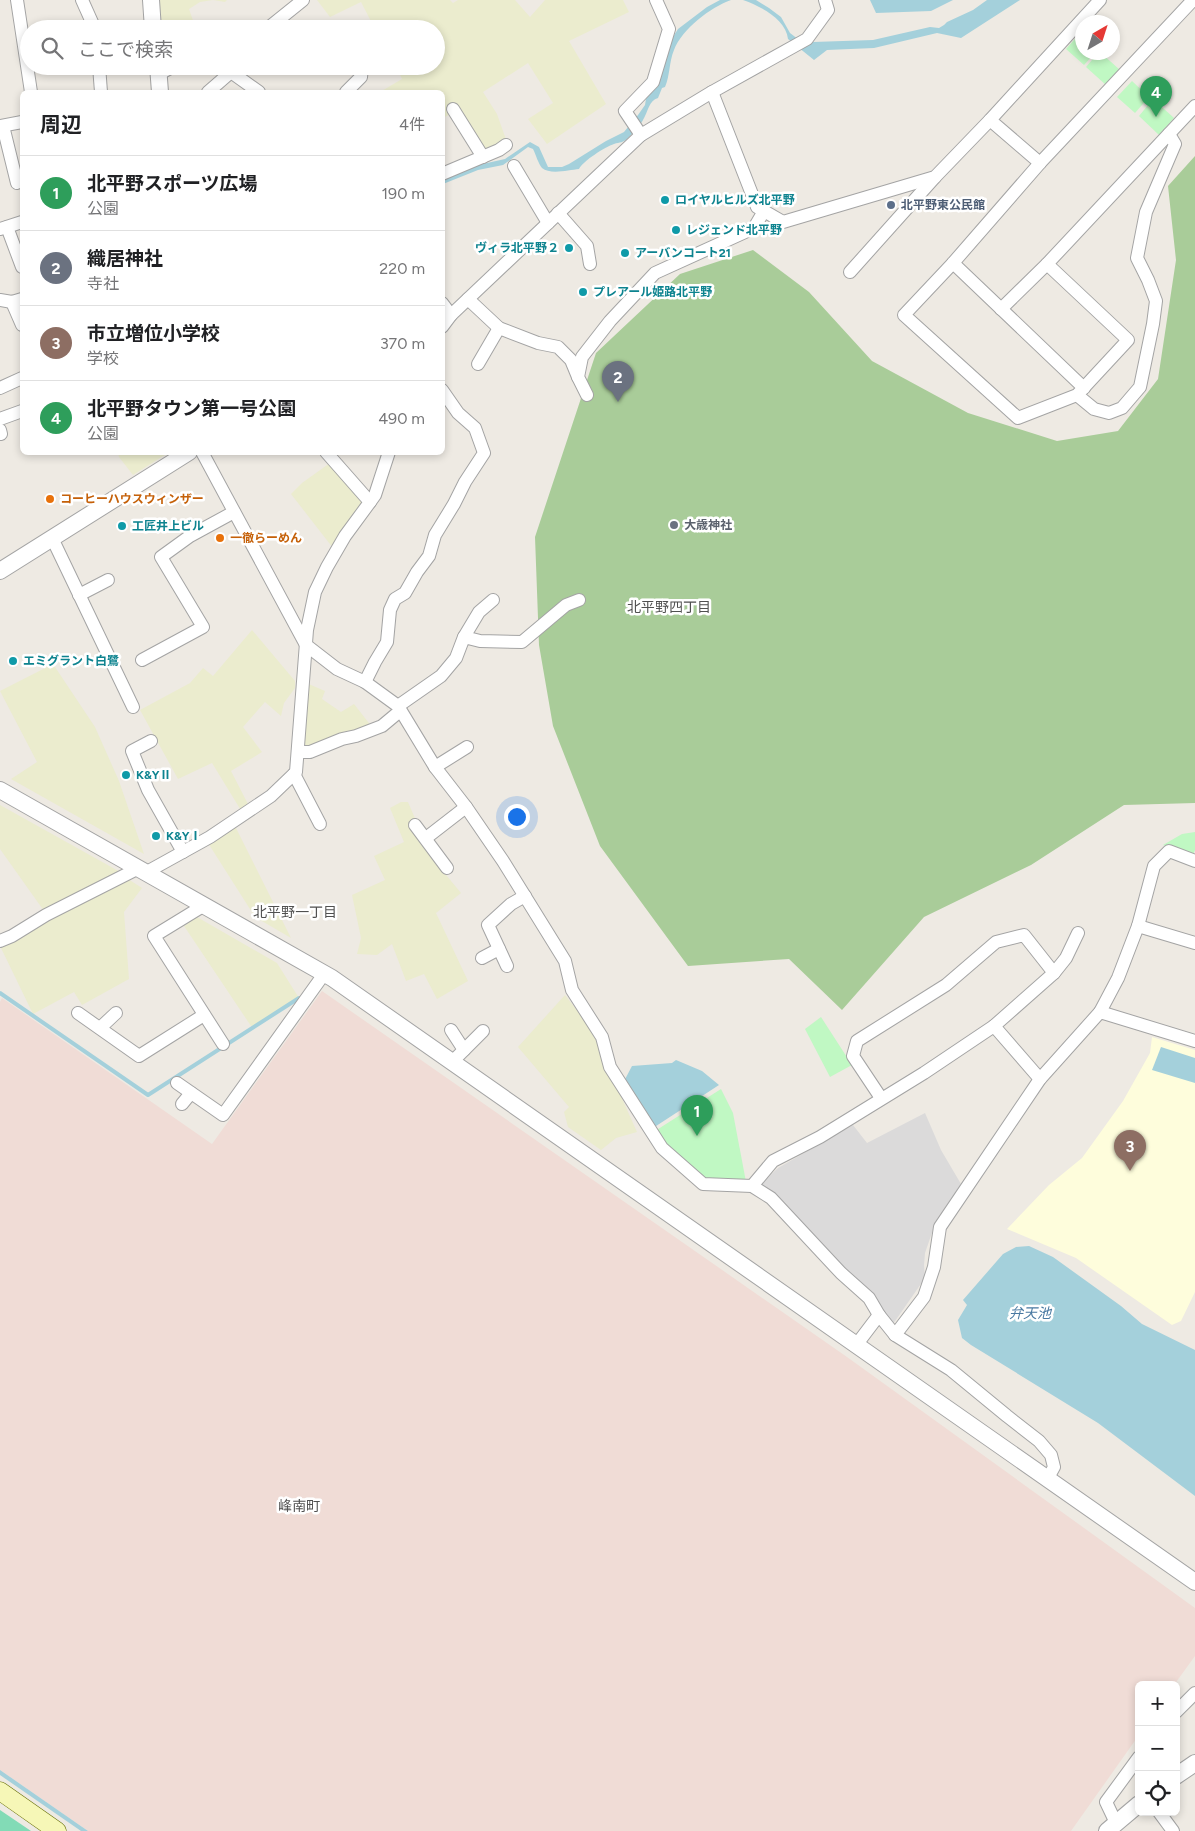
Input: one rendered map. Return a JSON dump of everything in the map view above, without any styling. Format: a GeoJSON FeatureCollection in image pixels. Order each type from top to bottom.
{"type":"FeatureCollection","features":[{"type":"Feature","properties":{"kind":"main road"},"geometry":{"type":"LineString","coordinates":[[0,1791],[57,1831]]}},
{"type":"Feature","properties":{"kind":"street"},"geometry":{"type":"LineString","coordinates":[[16,0],[20,25]]}},
{"type":"Feature","properties":{"kind":"street"},"geometry":{"type":"LineString","coordinates":[[82,0],[91,20]]}},
{"type":"Feature","properties":{"kind":"street"},"geometry":{"type":"LineString","coordinates":[[151,0],[152,20]]}},
{"type":"Feature","properties":{"kind":"street"},"geometry":{"type":"LineString","coordinates":[[278,20],[303,0]]}},
{"type":"Feature","properties":{"kind":"street"},"geometry":{"type":"LineString","coordinates":[[641,135],[625,112],[653,82],[669,29],[656,0]]}},
{"type":"Feature","properties":{"kind":"street"},"geometry":{"type":"LineString","coordinates":[[447,316],[468,299],[641,135],[712,92],[807,39],[828,10],[825,0]]}},
{"type":"Feature","properties":{"kind":"street"},"geometry":{"type":"LineString","coordinates":[[850,272],[934,178],[1100,0]]}},
{"type":"Feature","properties":{"kind":"street"},"geometry":{"type":"LineString","coordinates":[[1047,264],[1128,340],[1080,392],[1018,418],[904,315],[953,263],[1040,163],[1193,0]]}},
{"type":"Feature","properties":{"kind":"street"},"geometry":{"type":"LineString","coordinates":[[28,75],[31,90]]}},
{"type":"Feature","properties":{"kind":"street"},"geometry":{"type":"LineString","coordinates":[[100,75],[101,90]]}},
{"type":"Feature","properties":{"kind":"street"},"geometry":{"type":"LineString","coordinates":[[158,75],[160,90]]}},
{"type":"Feature","properties":{"kind":"street"},"geometry":{"type":"LineString","coordinates":[[210,90],[226,75]]}},
{"type":"Feature","properties":{"kind":"street"},"geometry":{"type":"LineString","coordinates":[[240,75],[257,90]]}},
{"type":"Feature","properties":{"kind":"street"},"geometry":{"type":"LineString","coordinates":[[353,90],[361,75]]}},
{"type":"Feature","properties":{"kind":"street"},"geometry":{"type":"LineString","coordinates":[[712,92],[758,207],[783,222],[934,178]]}},
{"type":"Feature","properties":{"kind":"street"},"geometry":{"type":"LineString","coordinates":[[1001,309],[1047,264],[1195,106]]}},
{"type":"Feature","properties":{"kind":"street"},"geometry":{"type":"LineString","coordinates":[[453,109],[483,157]]}},
{"type":"Feature","properties":{"kind":"street"},"geometry":{"type":"LineString","coordinates":[[1184,118],[1195,126]]}},
{"type":"Feature","properties":{"kind":"street"},"geometry":{"type":"LineString","coordinates":[[990,120],[1040,163]]}},
{"type":"Feature","properties":{"kind":"street"},"geometry":{"type":"LineString","coordinates":[[17,183],[2,126],[20,122]]}},
{"type":"Feature","properties":{"kind":"street"},"geometry":{"type":"LineString","coordinates":[[953,263],[1001,309],[1094,409],[1109,413],[1122,408],[1140,387],[1153,324],[1156,301],[1137,258],[1146,212],[1175,144],[1169,134]]}},
{"type":"Feature","properties":{"kind":"street"},"geometry":{"type":"LineString","coordinates":[[445,173],[499,150],[506,145]]}},
{"type":"Feature","properties":{"kind":"street"},"geometry":{"type":"LineString","coordinates":[[514,166],[548,224]]}},
{"type":"Feature","properties":{"kind":"street"},"geometry":{"type":"LineString","coordinates":[[578,378],[582,357],[610,321],[655,273],[754,228],[764,211]]}},
{"type":"Feature","properties":{"kind":"street"},"geometry":{"type":"LineString","coordinates":[[558,213],[587,246],[590,264]]}},
{"type":"Feature","properties":{"kind":"street"},"geometry":{"type":"LineString","coordinates":[[20,223],[3,228],[20,263]]}},
{"type":"Feature","properties":{"kind":"street"},"geometry":{"type":"LineString","coordinates":[[468,299],[499,328],[538,344],[558,347],[571,360],[586,395]]}},
{"type":"Feature","properties":{"kind":"street"},"geometry":{"type":"LineString","coordinates":[[12,300],[20,320]]}},
{"type":"Feature","properties":{"kind":"street"},"geometry":{"type":"LineString","coordinates":[[478,364],[499,328]]}},
{"type":"Feature","properties":{"kind":"street"},"geometry":{"type":"LineString","coordinates":[[0,388],[20,379]]}},
{"type":"Feature","properties":{"kind":"street"},"geometry":{"type":"LineString","coordinates":[[365,682],[374,662],[387,642],[390,610],[395,599],[405,593],[429,556],[435,535],[484,453],[474,428],[458,413],[445,394]]}},
{"type":"Feature","properties":{"kind":"street"},"geometry":{"type":"LineString","coordinates":[[0,419],[20,411]]}},
{"type":"Feature","properties":{"kind":"street"},"geometry":{"type":"LineString","coordinates":[[0,570],[189,455]]}},
{"type":"Feature","properties":{"kind":"street"},"geometry":{"type":"LineString","coordinates":[[193,455],[234,512],[306,645],[338,669],[365,682],[399,708],[435,767],[466,807],[525,896],[565,961],[572,990],[602,1037],[610,1067],[662,1148],[703,1184],[752,1186],[772,1198],[841,1273],[870,1298],[879,1315],[895,1335],[951,1370],[1039,1441],[1051,1455],[1054,1466],[1048,1478]]}},
{"type":"Feature","properties":{"kind":"street"},"geometry":{"type":"LineString","coordinates":[[329,455],[370,502]]}},
{"type":"Feature","properties":{"kind":"street"},"geometry":{"type":"LineString","coordinates":[[0,941],[46,915],[183,852],[210,837],[271,796],[296,772],[310,609],[326,567],[345,536],[375,496],[388,455]]}},
{"type":"Feature","properties":{"kind":"street"},"geometry":{"type":"LineString","coordinates":[[142,660],[203,627],[161,557],[190,536],[234,512]]}},
{"type":"Feature","properties":{"kind":"street"},"geometry":{"type":"LineString","coordinates":[[52,538],[133,707]]}},
{"type":"Feature","properties":{"kind":"street"},"geometry":{"type":"LineString","coordinates":[[79,595],[108,580]]}},
{"type":"Feature","properties":{"kind":"street"},"geometry":{"type":"LineString","coordinates":[[298,752],[310,752],[382,726],[399,708],[441,676],[456,658],[464,637],[478,612],[493,600]]}},
{"type":"Feature","properties":{"kind":"street"},"geometry":{"type":"LineString","coordinates":[[464,637],[480,641],[522,642],[566,605],[579,600]]}},
{"type":"Feature","properties":{"kind":"street"},"geometry":{"type":"LineString","coordinates":[[151,741],[132,751],[148,790],[183,852]]}},
{"type":"Feature","properties":{"kind":"street"},"geometry":{"type":"LineString","coordinates":[[435,767],[467,747]]}},
{"type":"Feature","properties":{"kind":"street"},"geometry":{"type":"LineString","coordinates":[[294,774],[320,824]]}},
{"type":"Feature","properties":{"kind":"street"},"geometry":{"type":"LineString","coordinates":[[0,790],[324,974],[857,1344],[1195,1582]]}},
{"type":"Feature","properties":{"kind":"street"},"geometry":{"type":"LineString","coordinates":[[426,838],[466,807]]}},
{"type":"Feature","properties":{"kind":"street"},"geometry":{"type":"LineString","coordinates":[[415,825],[447,868]]}},
{"type":"Feature","properties":{"kind":"street"},"geometry":{"type":"LineString","coordinates":[[895,1335],[924,1297],[934,1267],[940,1228],[1040,1080],[1100,1012],[1118,978],[1138,926],[1154,866],[1169,851],[1195,861]]}},
{"type":"Feature","properties":{"kind":"street"},"geometry":{"type":"LineString","coordinates":[[507,966],[488,925],[510,904],[525,896]]}},
{"type":"Feature","properties":{"kind":"street"},"geometry":{"type":"LineString","coordinates":[[203,906],[154,936],[222,1044]]}},
{"type":"Feature","properties":{"kind":"street"},"geometry":{"type":"LineString","coordinates":[[1138,926],[1195,943]]}},
{"type":"Feature","properties":{"kind":"street"},"geometry":{"type":"LineString","coordinates":[[752,1186],[773,1161],[820,1138],[881,1098],[924,1073],[994,1026],[1054,973],[1066,958],[1078,933]]}},
{"type":"Feature","properties":{"kind":"street"},"geometry":{"type":"LineString","coordinates":[[881,1098],[853,1056],[856,1041],[946,985],[996,942],[1024,935],[1054,973]]}},
{"type":"Feature","properties":{"kind":"street"},"geometry":{"type":"LineString","coordinates":[[482,958],[499,949]]}},
{"type":"Feature","properties":{"kind":"street"},"geometry":{"type":"LineString","coordinates":[[177,1083],[223,1115],[324,974]]}},
{"type":"Feature","properties":{"kind":"street"},"geometry":{"type":"LineString","coordinates":[[1100,1012],[1195,1041]]}},
{"type":"Feature","properties":{"kind":"street"},"geometry":{"type":"LineString","coordinates":[[78,1013],[138,1056],[204,1015]]}},
{"type":"Feature","properties":{"kind":"street"},"geometry":{"type":"LineString","coordinates":[[100,1028],[116,1013]]}},
{"type":"Feature","properties":{"kind":"street"},"geometry":{"type":"LineString","coordinates":[[994,1026],[1040,1080]]}},
{"type":"Feature","properties":{"kind":"street"},"geometry":{"type":"LineString","coordinates":[[451,1030],[464,1050]]}},
{"type":"Feature","properties":{"kind":"street"},"geometry":{"type":"LineString","coordinates":[[452,1062],[483,1031]]}},
{"type":"Feature","properties":{"kind":"street"},"geometry":{"type":"LineString","coordinates":[[182,1104],[191,1092]]}},
{"type":"Feature","properties":{"kind":"street"},"geometry":{"type":"LineString","coordinates":[[857,1344],[879,1315]]}},
{"type":"Feature","properties":{"kind":"street"},"geometry":{"type":"LineString","coordinates":[[1180,1708],[1195,1694]]}},
{"type":"Feature","properties":{"kind":"street"},"geometry":{"type":"LineString","coordinates":[[1135,1762],[1106,1802],[1112,1827],[1135,1807]]}},
{"type":"Feature","properties":{"kind":"street"},"geometry":{"type":"LineString","coordinates":[[1180,1773],[1195,1763]]}},
{"type":"Feature","properties":{"kind":"street"},"geometry":{"type":"LineString","coordinates":[[1162,1816],[1173,1831]]}},
{"type":"Feature","properties":{"kind":"shaded area"},"geometry":{"type":"Polygon","coordinates":[[[158,0],[213,0],[200,2],[189,9],[193,20],[160,20],[158,0]]]}},
{"type":"Feature","properties":{"kind":"shaded area"},"geometry":{"type":"Polygon","coordinates":[[[317,0],[450,0],[453,3],[458,0],[515,0],[530,17],[545,0],[623,0],[629,12],[569,41],[606,104],[547,144],[528,119],[553,103],[528,63],[483,92],[497,114],[509,148],[481,161],[454,112],[445,117],[445,90],[383,90],[402,79],[400,75],[445,75],[445,20],[370,20],[361,2],[330,17],[317,0]]]}},
{"type":"Feature","properties":{"kind":"shaded area"},"geometry":{"type":"Polygon","coordinates":[[[119,455],[165,455],[133,475],[119,455]]]}},
{"type":"Feature","properties":{"kind":"shaded area"},"geometry":{"type":"Polygon","coordinates":[[[330,463],[367,504],[333,548],[291,494],[302,483],[330,463]]]}},
{"type":"Feature","properties":{"kind":"shaded area"},"geometry":{"type":"Polygon","coordinates":[[[252,630],[295,681],[295,688],[284,703],[281,716],[265,702],[243,727],[262,752],[231,771],[249,806],[242,812],[212,763],[178,779],[140,710],[190,683],[203,668],[213,676],[252,630]]]}},
{"type":"Feature","properties":{"kind":"shaded area"},"geometry":{"type":"Polygon","coordinates":[[[53,664],[95,727],[119,781],[144,854],[11,779],[37,762],[0,691],[53,664]]]}},
{"type":"Feature","properties":{"kind":"shaded area"},"geometry":{"type":"Polygon","coordinates":[[[304,682],[325,691],[322,699],[341,712],[354,704],[372,727],[304,748],[302,746],[304,682]]]}},
{"type":"Feature","properties":{"kind":"shaded area"},"geometry":{"type":"Polygon","coordinates":[[[401,802],[408,802],[432,858],[461,893],[436,913],[468,981],[437,999],[424,974],[406,981],[392,944],[377,955],[357,954],[361,938],[352,895],[385,880],[374,856],[404,842],[390,808],[401,802]]]}},
{"type":"Feature","properties":{"kind":"shaded area"},"geometry":{"type":"Polygon","coordinates":[[[0,805],[122,873],[44,911],[0,849],[0,805]]]}},
{"type":"Feature","properties":{"kind":"shaded area"},"geometry":{"type":"Polygon","coordinates":[[[235,826],[291,938],[255,917],[208,843],[235,826]]]}},
{"type":"Feature","properties":{"kind":"shaded area"},"geometry":{"type":"Polygon","coordinates":[[[128,879],[142,888],[124,912],[129,979],[82,1005],[74,992],[33,1014],[1,948],[7,942],[128,879]]]}},
{"type":"Feature","properties":{"kind":"shaded area"},"geometry":{"type":"Polygon","coordinates":[[[197,917],[277,963],[299,998],[253,1029],[184,926],[197,917]]]}},
{"type":"Feature","properties":{"kind":"shaded area"},"geometry":{"type":"Polygon","coordinates":[[[322,991],[847,1357],[1195,1608],[1195,1656],[1177,1681],[1135,1681],[1135,1741],[1071,1831],[88,1831],[0,1770],[0,1002],[2,998],[212,1144],[322,991]]]}},
{"type":"Feature","properties":{"kind":"shaded area"},"geometry":{"type":"Polygon","coordinates":[[[565,995],[590,1027],[637,1132],[616,1138],[601,1150],[568,1127],[564,1112],[569,1107],[518,1047],[565,995]]]}},
{"type":"Feature","properties":{"kind":"shaded area"},"geometry":{"type":"Polygon","coordinates":[[[1152,1037],[1195,1050],[1195,1292],[1181,1321],[1172,1325],[1076,1258],[1007,1229],[1049,1185],[1082,1158],[1123,1101],[1150,1053],[1152,1037]]]}},
{"type":"Feature","properties":{"kind":"shaded area"},"geometry":{"type":"Polygon","coordinates":[[[925,1113],[941,1150],[961,1184],[936,1221],[925,1253],[925,1278],[893,1324],[760,1185],[778,1168],[853,1125],[867,1143],[925,1113]]]}},
{"type":"Feature","properties":{"kind":"green space"},"geometry":{"type":"Polygon","coordinates":[[[1075,39],[1075,57],[1066,49],[1075,39]]]}},
{"type":"Feature","properties":{"kind":"green space"},"geometry":{"type":"Polygon","coordinates":[[[1078,60],[1089,60],[1084,65],[1078,60]]]}},
{"type":"Feature","properties":{"kind":"green space"},"geometry":{"type":"Polygon","coordinates":[[[1092,60],[1109,60],[1120,70],[1106,85],[1086,67],[1092,60]]]}},
{"type":"Feature","properties":{"kind":"green space"},"geometry":{"type":"Polygon","coordinates":[[[1132,81],[1149,97],[1135,113],[1117,97],[1132,81]]]}},
{"type":"Feature","properties":{"kind":"green space"},"geometry":{"type":"Polygon","coordinates":[[[1153,99],[1174,118],[1159,135],[1139,116],[1153,99]]]}},
{"type":"Feature","properties":{"kind":"green space"},"geometry":{"type":"Polygon","coordinates":[[[1195,156],[1195,803],[1124,805],[1031,865],[924,917],[842,1010],[789,959],[688,966],[600,846],[553,726],[539,645],[535,537],[596,353],[680,274],[753,250],[809,292],[872,361],[968,413],[1057,441],[1118,431],[1158,379],[1176,260],[1168,186],[1195,156]]]}},
{"type":"Feature","properties":{"kind":"green space"},"geometry":{"type":"Polygon","coordinates":[[[1195,832],[1195,850],[1193,855],[1163,845],[1182,834],[1195,832]]]}},
{"type":"Feature","properties":{"kind":"green space"},"geometry":{"type":"Polygon","coordinates":[[[821,1017],[852,1065],[830,1077],[805,1029],[821,1017]]]}},
{"type":"Feature","properties":{"kind":"green space"},"geometry":{"type":"Polygon","coordinates":[[[721,1089],[733,1113],[746,1182],[700,1178],[666,1145],[655,1131],[721,1089]]]}},
{"type":"Feature","properties":{"kind":"green space"},"geometry":{"type":"Polygon","coordinates":[[[0,1810],[31,1831],[0,1831],[0,1810]]]}},
{"type":"Feature","properties":{"kind":"water"},"geometry":{"type":"Polygon","coordinates":[[[720,0],[731,0],[706,13],[683,34],[672,55],[665,87],[662,88],[658,98],[651,104],[640,125],[625,141],[600,151],[579,169],[560,172],[545,170],[542,168],[533,149],[528,147],[503,165],[478,170],[445,183],[445,178],[478,165],[505,159],[530,142],[539,147],[548,167],[562,167],[624,132],[645,105],[646,99],[657,82],[671,40],[678,29],[707,7],[720,0]]]}},
{"type":"Feature","properties":{"kind":"water"},"geometry":{"type":"Polygon","coordinates":[[[743,0],[756,0],[769,8],[781,17],[790,33],[807,46],[813,42],[873,40],[930,27],[939,28],[947,22],[973,10],[987,0],[1020,0],[961,38],[937,33],[874,48],[827,50],[814,60],[788,39],[783,25],[777,19],[757,6],[743,0]]]}},
{"type":"Feature","properties":{"kind":"water"},"geometry":{"type":"Polygon","coordinates":[[[870,0],[953,0],[931,11],[876,13],[870,0]]]}},
{"type":"Feature","properties":{"kind":"water"},"geometry":{"type":"Polygon","coordinates":[[[1161,1047],[1195,1058],[1195,1083],[1152,1070],[1161,1047]]]}},
{"type":"Feature","properties":{"kind":"water"},"geometry":{"type":"Polygon","coordinates":[[[676,1060],[702,1071],[719,1085],[653,1128],[622,1085],[632,1066],[672,1063],[676,1060]]]}},
{"type":"Feature","properties":{"kind":"water","name":"弁天池"},"geometry":{"type":"Polygon","coordinates":[[[1029,1246],[1053,1257],[1121,1306],[1142,1324],[1195,1350],[1195,1496],[1098,1423],[962,1338],[958,1320],[967,1305],[963,1300],[1003,1254],[1016,1247],[1029,1246]]]}},
{"type":"Feature","properties":{"kind":"water"},"geometry":{"type":"Polygon","coordinates":[[[0,1770],[88,1831],[81,1831],[0,1775],[0,1770]]]}},
{"type":"Feature","properties":{"kind":"waterway"},"geometry":{"type":"LineString","coordinates":[[0,993],[148,1095],[299,998]]}},
{"type":"Feature","properties":{"kind":"place","name":"北平野タウン第一号公園"},"geometry":{"type":"Point","coordinates":[1156,117]}},
{"type":"Feature","properties":{"kind":"place","name":"ロイヤルヒルズ北平野"},"geometry":{"type":"Point","coordinates":[665,200]}},
{"type":"Feature","properties":{"kind":"place","name":"北平野東公民館"},"geometry":{"type":"Point","coordinates":[891,205]}},
{"type":"Feature","properties":{"kind":"place","name":"レジェンド北平野"},"geometry":{"type":"Point","coordinates":[676,230]}},
{"type":"Feature","properties":{"kind":"place","name":"ヴィラ北平野２"},"geometry":{"type":"Point","coordinates":[569,248]}},
{"type":"Feature","properties":{"kind":"place","name":"アーバンコート21"},"geometry":{"type":"Point","coordinates":[625,253]}},
{"type":"Feature","properties":{"kind":"place","name":"プレアール姫路北平野"},"geometry":{"type":"Point","coordinates":[583,292]}},
{"type":"Feature","properties":{"kind":"place","name":"織居神社"},"geometry":{"type":"Point","coordinates":[618,402]}},
{"type":"Feature","properties":{"kind":"place","name":"コーヒーハウスウィンザー"},"geometry":{"type":"Point","coordinates":[50,499]}},
{"type":"Feature","properties":{"kind":"place","name":"大歳神社"},"geometry":{"type":"Point","coordinates":[674,525]}},
{"type":"Feature","properties":{"kind":"place","name":"工匠井上ビル"},"geometry":{"type":"Point","coordinates":[122,526]}},
{"type":"Feature","properties":{"kind":"place","name":"一徹らーめん"},"geometry":{"type":"Point","coordinates":[220,538]}},
{"type":"Feature","properties":{"kind":"place","name":"エミグラント白鷺"},"geometry":{"type":"Point","coordinates":[13,661]}},
{"type":"Feature","properties":{"kind":"place","name":"K&YⅡ"},"geometry":{"type":"Point","coordinates":[126,775]}},
{"type":"Feature","properties":{"kind":"place","name":"K&YⅠ"},"geometry":{"type":"Point","coordinates":[156,836]}},
{"type":"Feature","properties":{"kind":"place","name":"北平野スポーツ広場"},"geometry":{"type":"Point","coordinates":[697,1136]}},
{"type":"Feature","properties":{"kind":"place","name":"市立増位小学校"},"geometry":{"type":"Point","coordinates":[1130,1171]}},
{"type":"Feature","properties":{"kind":"district","name":"北平野四丁目"},"geometry":{"type":"Point","coordinates":[669,607]}},
{"type":"Feature","properties":{"kind":"district","name":"北平野一丁目"},"geometry":{"type":"Point","coordinates":[295,912]}},
{"type":"Feature","properties":{"kind":"district","name":"峰南町"},"geometry":{"type":"Point","coordinates":[299,1506]}}]}
